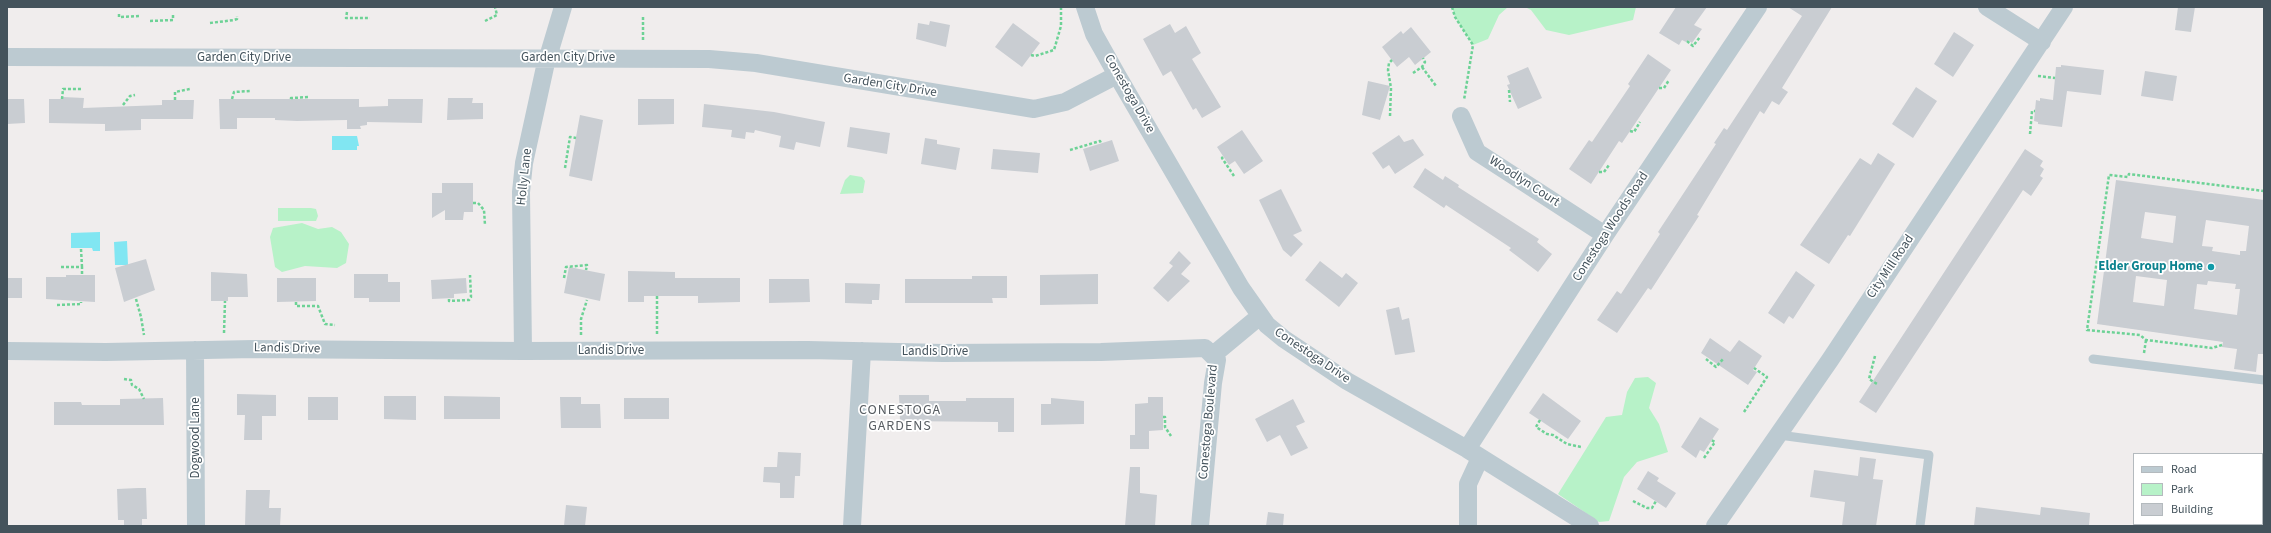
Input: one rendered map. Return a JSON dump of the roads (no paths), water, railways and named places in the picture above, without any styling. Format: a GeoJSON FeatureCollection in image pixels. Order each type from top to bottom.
{"type":"FeatureCollection","features":[{"type":"Feature","properties":{"kind":"street","name":"Holly Lane"},"geometry":{"type":"LineString","coordinates":[[523,351],[521,192],[526,156],[540,89],[562,7]]}},
{"type":"Feature","properties":{"kind":"street","name":"Conestoga Drive"},"geometry":{"type":"LineString","coordinates":[[1085,7],[1094,34],[1117,75],[1241,288],[1260,316],[1284,339],[1347,381],[1473,454],[1590,526]]}},
{"type":"Feature","properties":{"kind":"street","name":"Conestoga Woods Road"},"geometry":{"type":"LineString","coordinates":[[1468,526],[1468,484],[1473,454],[1605,235],[1758,7]]}},
{"type":"Feature","properties":{"kind":"street"},"geometry":{"type":"LineString","coordinates":[[1987,7],[2042,42]]}},
{"type":"Feature","properties":{"kind":"street","name":"City Mill Road"},"geometry":{"type":"LineString","coordinates":[[1716,526],[2042,42],[2064,7]]}},
{"type":"Feature","properties":{"kind":"street","name":"Garden City Drive"},"geometry":{"type":"LineString","coordinates":[[7,57],[217,59],[549,57],[683,59],[756,63],[1034,109],[1065,102],[1117,75]]}},
{"type":"Feature","properties":{"kind":"street","name":"Woodlyn Court"},"geometry":{"type":"LineString","coordinates":[[1461,116],[1477,152],[1605,235]]}},
{"type":"Feature","properties":{"kind":"street","name":"Conestoga Boulevard"},"geometry":{"type":"LineString","coordinates":[[1200,526],[1216,360],[1213,354],[1260,316]]}},
{"type":"Feature","properties":{"kind":"street","name":"Landis Drive"},"geometry":{"type":"LineString","coordinates":[[7,351],[862,351],[943,353],[1102,352],[1205,348],[1213,354]]}},
{"type":"Feature","properties":{"kind":"street","name":"Dogwood Lane"},"geometry":{"type":"LineString","coordinates":[[195,350],[196,526]]}},
{"type":"Feature","properties":{"kind":"street"},"geometry":{"type":"LineString","coordinates":[[852,526],[862,351]]}},
{"type":"Feature","properties":{"kind":"lane"},"geometry":{"type":"LineString","coordinates":[[2094,359],[2264,380]]}},
{"type":"Feature","properties":{"kind":"lane"},"geometry":{"type":"LineString","coordinates":[[1779,434],[1929,455],[1920,526]]}},
{"type":"Feature","properties":{"kind":"water"},"geometry":{"type":"Polygon","coordinates":[[[332,136],[357,136],[359,146],[357,146],[357,150],[332,150],[332,136]]]}},
{"type":"Feature","properties":{"kind":"water"},"geometry":{"type":"Polygon","coordinates":[[[100,232],[100,251],[93,251],[92,248],[71,248],[71,233],[100,232]]]}},
{"type":"Feature","properties":{"kind":"water"},"geometry":{"type":"Polygon","coordinates":[[[127,241],[128,265],[115,265],[114,242],[127,241]]]}},
{"type":"Feature","properties":{"kind":"place","name":"Elder Group Home"},"geometry":{"type":"Point","coordinates":[2211,267]}},
{"type":"Feature","properties":{"kind":"district","name":"CONESTOGA GARDENS"},"geometry":{"type":"Point","coordinates":[900,420]}}]}
